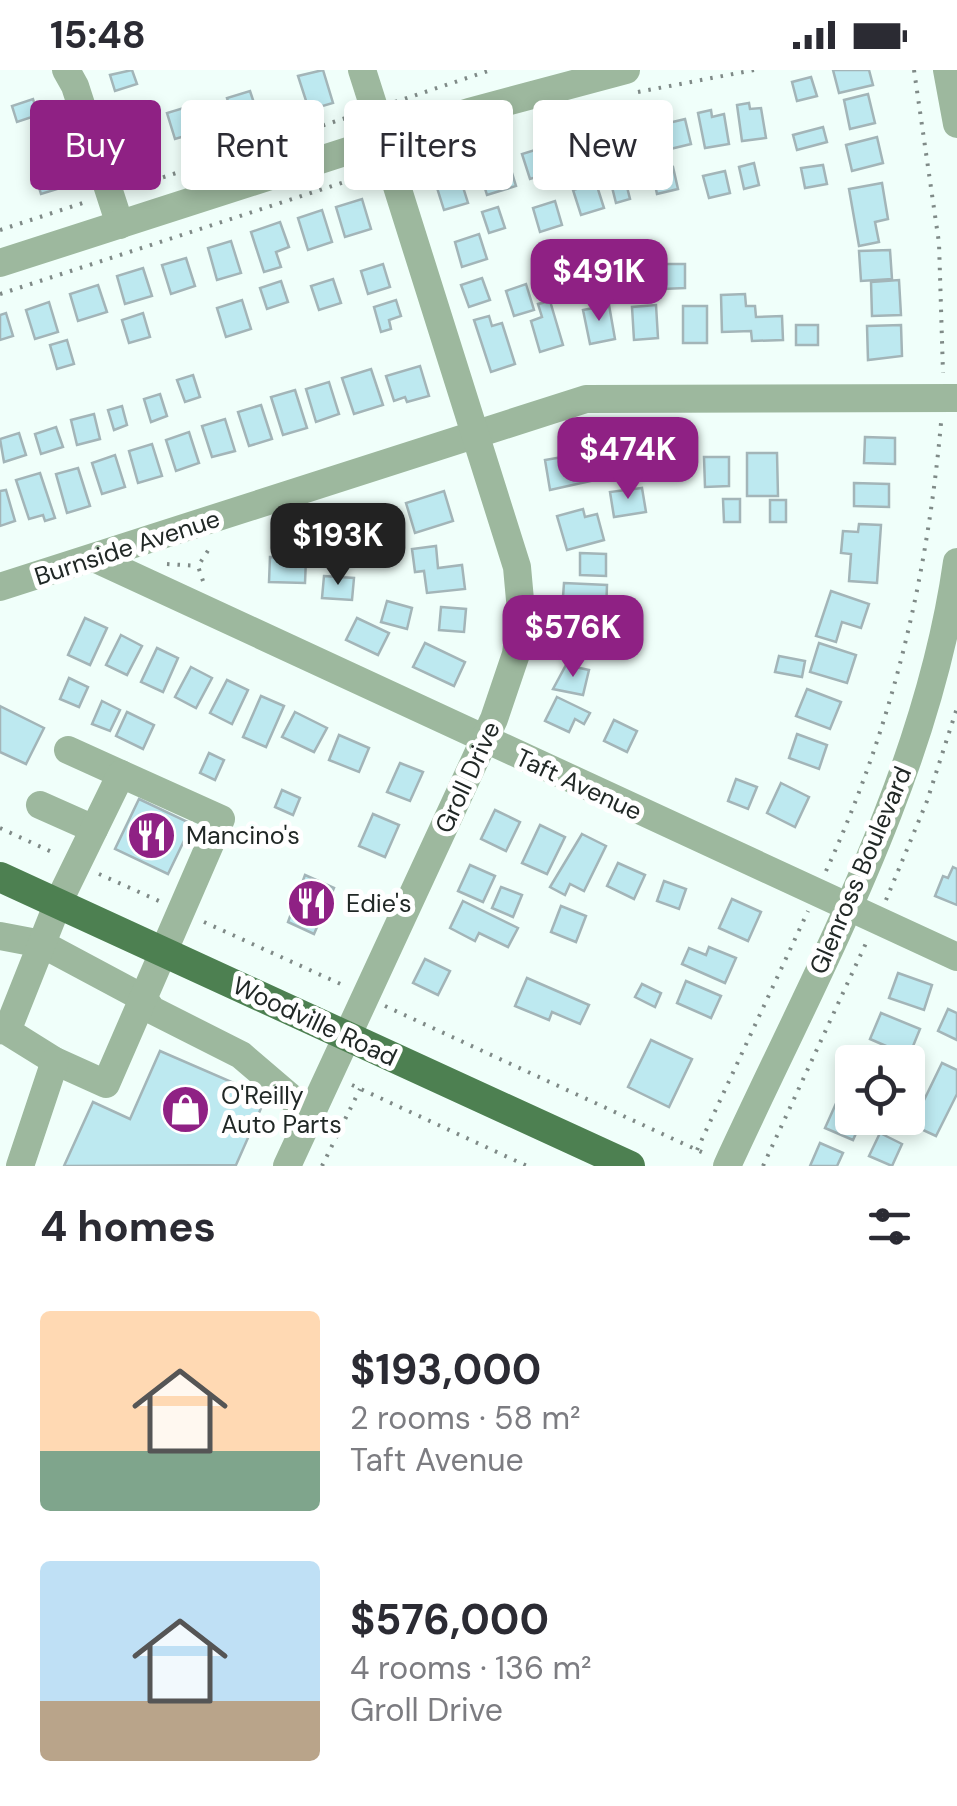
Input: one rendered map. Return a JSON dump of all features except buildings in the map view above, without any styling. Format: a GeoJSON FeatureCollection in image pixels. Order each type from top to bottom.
{"type":"FeatureCollection","features":[{"type":"Feature","properties":{"kind":"main road","name":"Woodville Road"},"geometry":{"type":"LineString","coordinates":[[0,877],[630,1166]]}},
{"type":"Feature","properties":{"kind":"street"},"geometry":{"type":"LineString","coordinates":[[66,70],[120,225]]}},
{"type":"Feature","properties":{"kind":"street","name":"Groll Drive"},"geometry":{"type":"LineString","coordinates":[[362,70],[371,100]]}},
{"type":"Feature","properties":{"kind":"street"},"geometry":{"type":"LineString","coordinates":[[513,102],[626,70]]}},
{"type":"Feature","properties":{"kind":"street"},"geometry":{"type":"LineString","coordinates":[[947,70],[957,124]]}},
{"type":"Feature","properties":{"kind":"street"},"geometry":{"type":"LineString","coordinates":[[0,263],[344,152]]}},
{"type":"Feature","properties":{"kind":"street","name":"Groll Drive"},"geometry":{"type":"LineString","coordinates":[[287,1166],[348,1037],[356,988],[483,739],[510,676],[521,611],[512,542],[399,190]]}},
{"type":"Feature","properties":{"kind":"street","name":"Burnside Avenue"},"geometry":{"type":"LineString","coordinates":[[0,588],[599,397],[947,393]]}},
{"type":"Feature","properties":{"kind":"street","name":"Taft Avenue"},"geometry":{"type":"LineString","coordinates":[[94,558],[957,957]]}},
{"type":"Feature","properties":{"kind":"street","name":"Glenross Boulevard"},"geometry":{"type":"LineString","coordinates":[[728,1164],[910,755],[954,606],[957,562]]}},
{"type":"Feature","properties":{"kind":"street"},"geometry":{"type":"LineString","coordinates":[[68,750],[221,819],[106,1084],[55,1061],[4,1030],[76,863],[121,774]]}},
{"type":"Feature","properties":{"kind":"street"},"geometry":{"type":"LineString","coordinates":[[40,806],[94,830]]}},
{"type":"Feature","properties":{"kind":"street"},"geometry":{"type":"LineString","coordinates":[[0,936],[42,944],[143,998],[152,1010],[241,1055],[311,1115]]}},
{"type":"Feature","properties":{"kind":"street"},"geometry":{"type":"LineString","coordinates":[[20,1166],[55,1061]]}},
{"type":"Feature","properties":{"kind":"path"},"geometry":{"type":"LineString","coordinates":[[399,100],[491,70]]}},
{"type":"Feature","properties":{"kind":"path"},"geometry":{"type":"LineString","coordinates":[[697,1150],[869,768],[906,650],[927,546],[940,422],[947,393],[940,243],[914,70]]}},
{"type":"Feature","properties":{"kind":"path"},"geometry":{"type":"LineString","coordinates":[[0,230],[344,118]]}},
{"type":"Feature","properties":{"kind":"path"},"geometry":{"type":"LineString","coordinates":[[924,422],[940,422]]}},
{"type":"Feature","properties":{"kind":"path"},"geometry":{"type":"LineString","coordinates":[[208,586],[198,566],[203,553],[218,542]]}},
{"type":"Feature","properties":{"kind":"path"},"geometry":{"type":"LineString","coordinates":[[0,828],[356,988],[728,1164]]}},
{"type":"Feature","properties":{"kind":"path"},"geometry":{"type":"LineString","coordinates":[[330,1074],[527,1166]]}},
{"type":"Feature","properties":{"kind":"path"},"geometry":{"type":"LineString","coordinates":[[322,1166],[360,1089]]}},
{"type":"Feature","properties":{"kind":"place","name":"Mancino's"},"geometry":{"type":"Point","coordinates":[151,835]}},
{"type":"Feature","properties":{"kind":"place","name":"Edie's"},"geometry":{"type":"Point","coordinates":[311,903]}},
{"type":"Feature","properties":{"kind":"place","name":"O'Reilly Auto Parts"},"geometry":{"type":"Point","coordinates":[186,1109]}}]}
